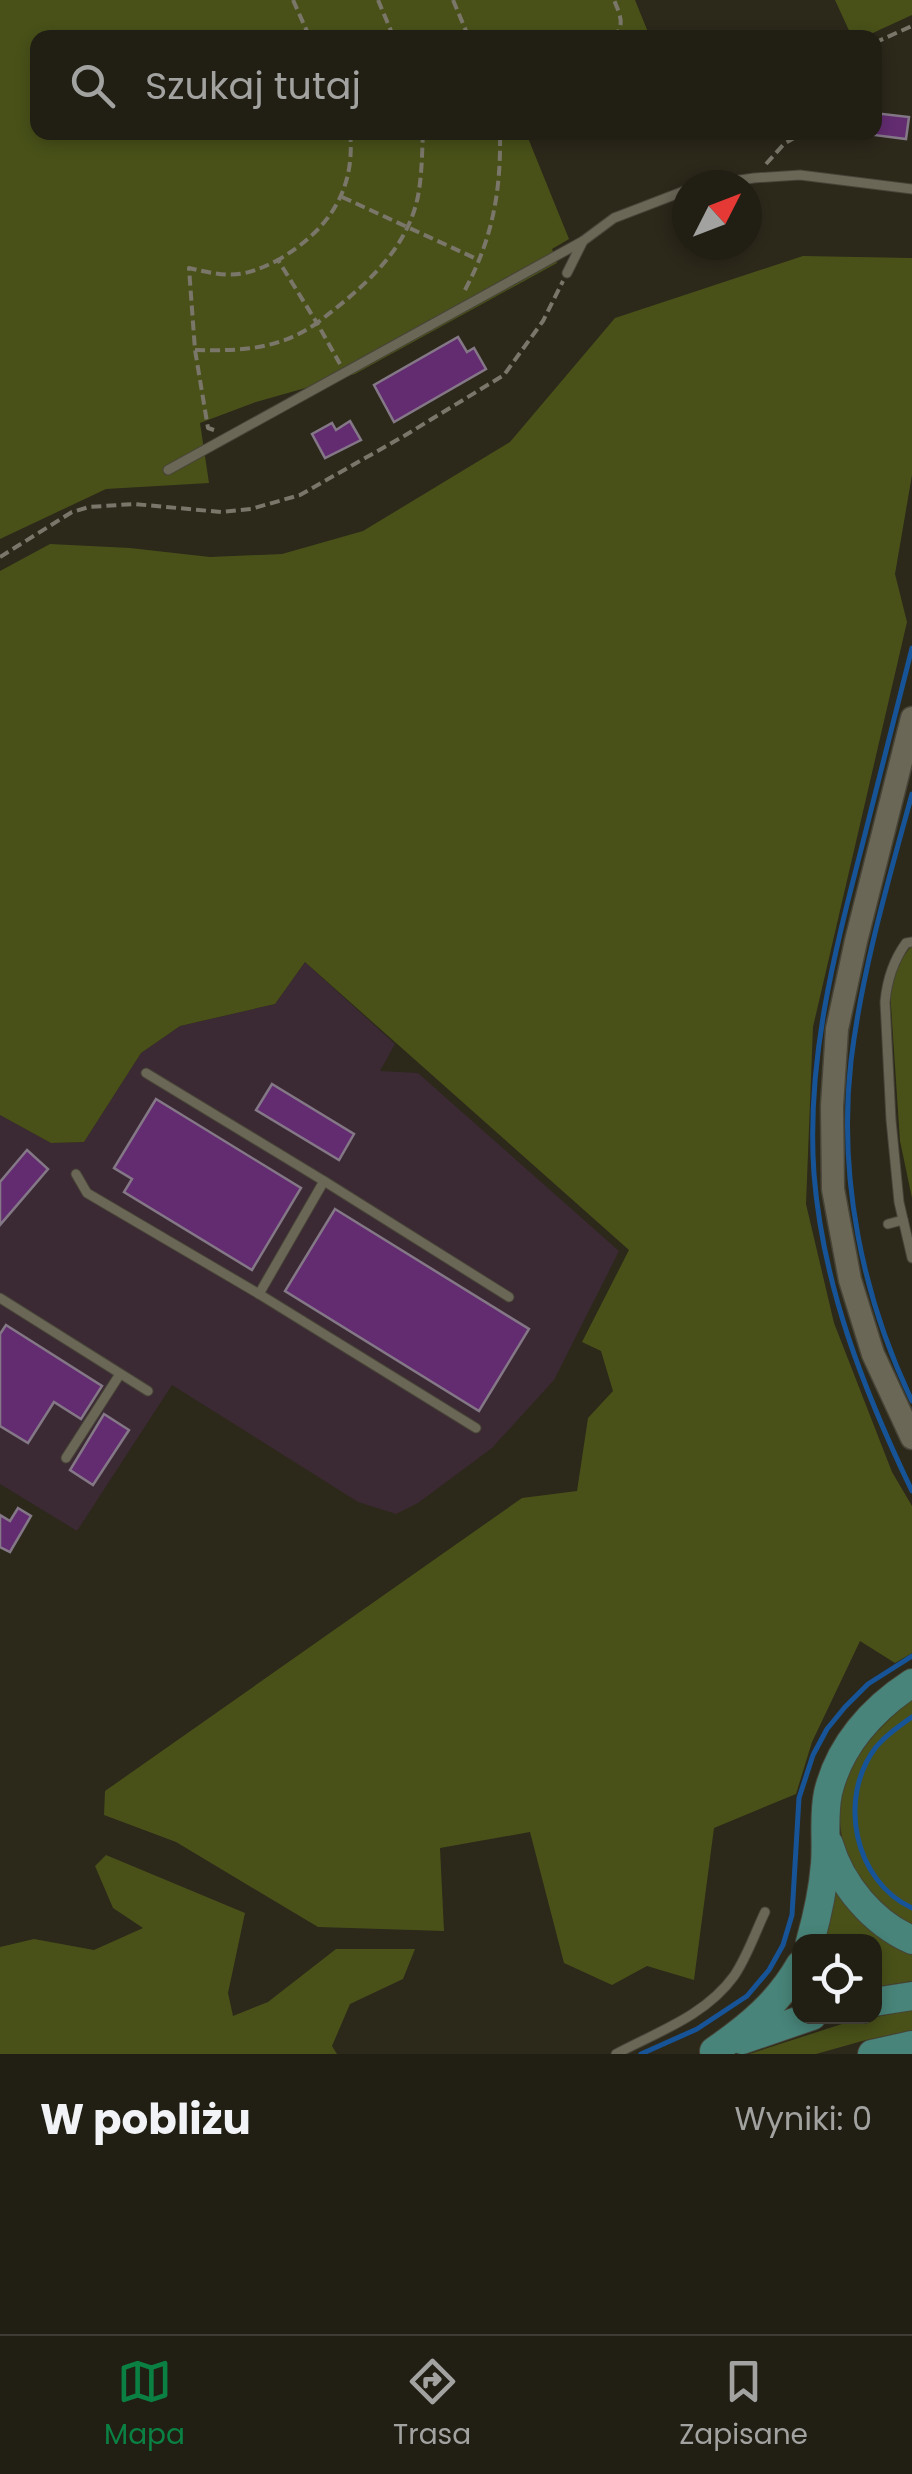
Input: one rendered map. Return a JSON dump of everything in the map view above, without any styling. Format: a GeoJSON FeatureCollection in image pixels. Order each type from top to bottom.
{"type":"FeatureCollection","features":[{"type":"Feature","properties":{"kind":"main road"},"geometry":{"type":"LineString","coordinates":[[812,1934],[823,1879],[828,1794],[841,1758],[878,1709],[912,1683]]}},
{"type":"Feature","properties":{"kind":"main road"},"geometry":{"type":"LineString","coordinates":[[826,1833],[832,1857],[854,1893],[884,1923],[912,1940]]}},
{"type":"Feature","properties":{"kind":"main road"},"geometry":{"type":"LineString","coordinates":[[711,2052],[744,2031],[792,1978]]}},
{"type":"Feature","properties":{"kind":"main road"},"geometry":{"type":"LineString","coordinates":[[882,2001],[912,1996]]}},
{"type":"Feature","properties":{"kind":"main road"},"geometry":{"type":"LineString","coordinates":[[711,2052],[792,2022]]}},
{"type":"Feature","properties":{"kind":"main road"},"geometry":{"type":"LineString","coordinates":[[872,2054],[912,2045]]}},
{"type":"Feature","properties":{"kind":"street"},"geometry":{"type":"LineString","coordinates":[[912,718],[856,941],[838,1029],[832,1106],[834,1189],[850,1280],[874,1354],[912,1438]]}},
{"type":"Feature","properties":{"kind":"lane"},"geometry":{"type":"LineString","coordinates":[[762,177],[800,175],[912,189]]}},
{"type":"Feature","properties":{"kind":"lane"},"geometry":{"type":"LineString","coordinates":[[168,470],[583,241],[614,218],[672,196]]}},
{"type":"Feature","properties":{"kind":"lane"},"geometry":{"type":"LineString","coordinates":[[567,273],[583,241]]}},
{"type":"Feature","properties":{"kind":"lane"},"geometry":{"type":"LineString","coordinates":[[912,942],[906,942],[898,955],[885,1002],[899,1202],[912,1258]]}},
{"type":"Feature","properties":{"kind":"lane"},"geometry":{"type":"LineString","coordinates":[[146,1073],[509,1297]]}},
{"type":"Feature","properties":{"kind":"lane"},"geometry":{"type":"LineString","coordinates":[[76,1174],[87,1193],[476,1428]]}},
{"type":"Feature","properties":{"kind":"lane"},"geometry":{"type":"LineString","coordinates":[[259,1294],[324,1181]]}},
{"type":"Feature","properties":{"kind":"lane"},"geometry":{"type":"LineString","coordinates":[[888,1224],[903,1220]]}},
{"type":"Feature","properties":{"kind":"lane"},"geometry":{"type":"LineString","coordinates":[[0,1298],[148,1391]]}},
{"type":"Feature","properties":{"kind":"lane"},"geometry":{"type":"LineString","coordinates":[[66,1458],[120,1374]]}},
{"type":"Feature","properties":{"kind":"lane"},"geometry":{"type":"LineString","coordinates":[[616,2054],[688,2018],[719,1994],[744,1959],[764,1912]]}},
{"type":"Feature","properties":{"kind":"path"},"geometry":{"type":"LineString","coordinates":[[293,0],[306,30]]}},
{"type":"Feature","properties":{"kind":"path"},"geometry":{"type":"LineString","coordinates":[[378,0],[391,30]]}},
{"type":"Feature","properties":{"kind":"path"},"geometry":{"type":"LineString","coordinates":[[453,0],[465,30]]}},
{"type":"Feature","properties":{"kind":"path"},"geometry":{"type":"LineString","coordinates":[[614,0],[622,20],[619,30]]}},
{"type":"Feature","properties":{"kind":"path"},"geometry":{"type":"LineString","coordinates":[[882,39],[912,26]]}},
{"type":"Feature","properties":{"kind":"path"},"geometry":{"type":"LineString","coordinates":[[233,436],[208,428],[195,350],[189,268],[222,275],[252,274],[296,249],[317,232],[342,197],[350,140]]}},
{"type":"Feature","properties":{"kind":"path"},"geometry":{"type":"LineString","coordinates":[[195,350],[258,348],[299,336],[374,276],[408,227],[418,198],[422,140]]}},
{"type":"Feature","properties":{"kind":"path"},"geometry":{"type":"LineString","coordinates":[[454,312],[480,261],[496,207],[500,140]]}},
{"type":"Feature","properties":{"kind":"path"},"geometry":{"type":"LineString","coordinates":[[761,170],[791,140]]}},
{"type":"Feature","properties":{"kind":"path"},"geometry":{"type":"LineString","coordinates":[[342,197],[480,261]]}},
{"type":"Feature","properties":{"kind":"path"},"geometry":{"type":"LineString","coordinates":[[278,260],[345,374]]}},
{"type":"Feature","properties":{"kind":"path"},"geometry":{"type":"LineString","coordinates":[[0,557],[72,512],[88,507],[134,504],[221,512],[251,509],[300,494],[504,375],[542,321],[567,273]]}},
{"type":"Feature","properties":{"kind":"shaded area"},"geometry":{"type":"Polygon","coordinates":[[[305,962],[395,1044],[380,1071],[418,1073],[619,1251],[554,1380],[492,1448],[418,1503],[396,1514],[358,1502],[172,1385],[77,1531],[0,1484],[0,1115],[51,1143],[84,1142],[141,1053],[180,1026],[275,1004],[305,962]]]}},
{"type":"Feature","properties":{"kind":"green space"},"geometry":{"type":"Polygon","coordinates":[[[0,0],[635,0],[647,30],[30,30],[30,140],[529,140],[569,239],[552,249],[557,263],[355,374],[256,402],[200,423],[209,483],[106,489],[0,539],[0,0]]]}},
{"type":"Feature","properties":{"kind":"green space"},"geometry":{"type":"Polygon","coordinates":[[[835,0],[912,0],[912,15],[879,30],[849,30],[835,0]]]}},
{"type":"Feature","properties":{"kind":"green space"},"geometry":{"type":"Polygon","coordinates":[[[803,256],[912,258],[912,475],[895,574],[907,622],[813,1027],[806,1204],[834,1323],[892,1472],[912,1506],[912,1653],[895,1663],[860,1641],[812,1742],[796,1794],[714,1828],[694,1980],[647,1966],[612,1985],[564,1963],[530,1832],[440,1848],[444,1931],[318,1927],[176,1842],[104,1815],[105,1791],[522,1498],[577,1491],[588,1418],[613,1391],[601,1351],[582,1342],[629,1250],[305,962],[275,1004],[180,1026],[141,1053],[84,1142],[51,1143],[0,1115],[0,571],[50,544],[210,557],[282,554],[363,531],[510,442],[615,318],[803,256]]]}},
{"type":"Feature","properties":{"kind":"green space"},"geometry":{"type":"Polygon","coordinates":[[[912,945],[912,1198],[900,1141],[889,976],[912,945]]]}},
{"type":"Feature","properties":{"kind":"green space"},"geometry":{"type":"Polygon","coordinates":[[[912,1700],[912,1930],[865,1888],[849,1860],[841,1834],[840,1809],[855,1762],[889,1719],[912,1700]]]}},
{"type":"Feature","properties":{"kind":"green space"},"geometry":{"type":"Polygon","coordinates":[[[106,1855],[245,1913],[228,1993],[233,2016],[268,2002],[336,1949],[415,1949],[403,1979],[350,2004],[332,2046],[337,2054],[0,2054],[0,1947],[34,1939],[94,1950],[143,1928],[113,1908],[95,1866],[106,1855]]]}},
{"type":"Feature","properties":{"kind":"green space"},"geometry":{"type":"Polygon","coordinates":[[[831,1879],[912,1951],[912,1981],[882,1986],[882,1934],[821,1934],[831,1879]]]}},
{"type":"Feature","properties":{"kind":"green space"},"geometry":{"type":"Polygon","coordinates":[[[912,2010],[912,2030],[816,2054],[749,2054],[842,2024],[882,2024],[882,2016],[912,2010]]]}},
{"type":"Feature","properties":{"kind":"building"},"geometry":{"type":"Polygon","coordinates":[[[882,114],[909,117],[906,139],[882,136],[882,114]]]}},
{"type":"Feature","properties":{"kind":"building"},"geometry":{"type":"Polygon","coordinates":[[[458,337],[467,352],[474,348],[486,369],[394,422],[374,385],[458,337]]]}},
{"type":"Feature","properties":{"kind":"building"},"geometry":{"type":"Polygon","coordinates":[[[350,421],[361,440],[325,458],[312,434],[332,423],[336,430],[350,421]]]}},
{"type":"Feature","properties":{"kind":"building"},"geometry":{"type":"Polygon","coordinates":[[[272,1084],[354,1134],[339,1160],[256,1110],[272,1084]]]}},
{"type":"Feature","properties":{"kind":"building"},"geometry":{"type":"Polygon","coordinates":[[[156,1099],[301,1188],[252,1270],[124,1192],[132,1179],[114,1168],[156,1099]]]}},
{"type":"Feature","properties":{"kind":"building"},"geometry":{"type":"Polygon","coordinates":[[[27,1150],[48,1169],[0,1225],[0,1182],[27,1150]]]}},
{"type":"Feature","properties":{"kind":"building"},"geometry":{"type":"Polygon","coordinates":[[[335,1209],[529,1329],[479,1411],[285,1291],[335,1209]]]}},
{"type":"Feature","properties":{"kind":"building"},"geometry":{"type":"Polygon","coordinates":[[[6,1325],[102,1386],[81,1419],[54,1402],[28,1443],[0,1426],[0,1334],[6,1325]]]}},
{"type":"Feature","properties":{"kind":"building"},"geometry":{"type":"Polygon","coordinates":[[[104,1414],[129,1430],[93,1485],[70,1470],[104,1414]]]}},
{"type":"Feature","properties":{"kind":"building"},"geometry":{"type":"Polygon","coordinates":[[[18,1508],[31,1516],[10,1552],[0,1547],[0,1515],[10,1521],[18,1508]]]}},
{"type":"Feature","properties":{"kind":"waterway"},"geometry":{"type":"LineString","coordinates":[[912,648],[832,968],[818,1049],[813,1132],[819,1216],[836,1298],[862,1377],[912,1491]]}},
{"type":"Feature","properties":{"kind":"waterway"},"geometry":{"type":"LineString","coordinates":[[912,794],[862,993],[848,1105],[851,1192],[867,1278],[894,1361],[912,1401]]}},
{"type":"Feature","properties":{"kind":"waterway"},"geometry":{"type":"LineString","coordinates":[[641,2054],[697,2029],[747,1996],[769,1970],[783,1945],[792,1915],[799,1798],[813,1755],[845,1707],[868,1684],[912,1656]]}},
{"type":"Feature","properties":{"kind":"waterway"},"geometry":{"type":"LineString","coordinates":[[912,1717],[876,1747],[864,1767],[855,1813],[865,1859],[876,1879],[912,1908]]}}]}
